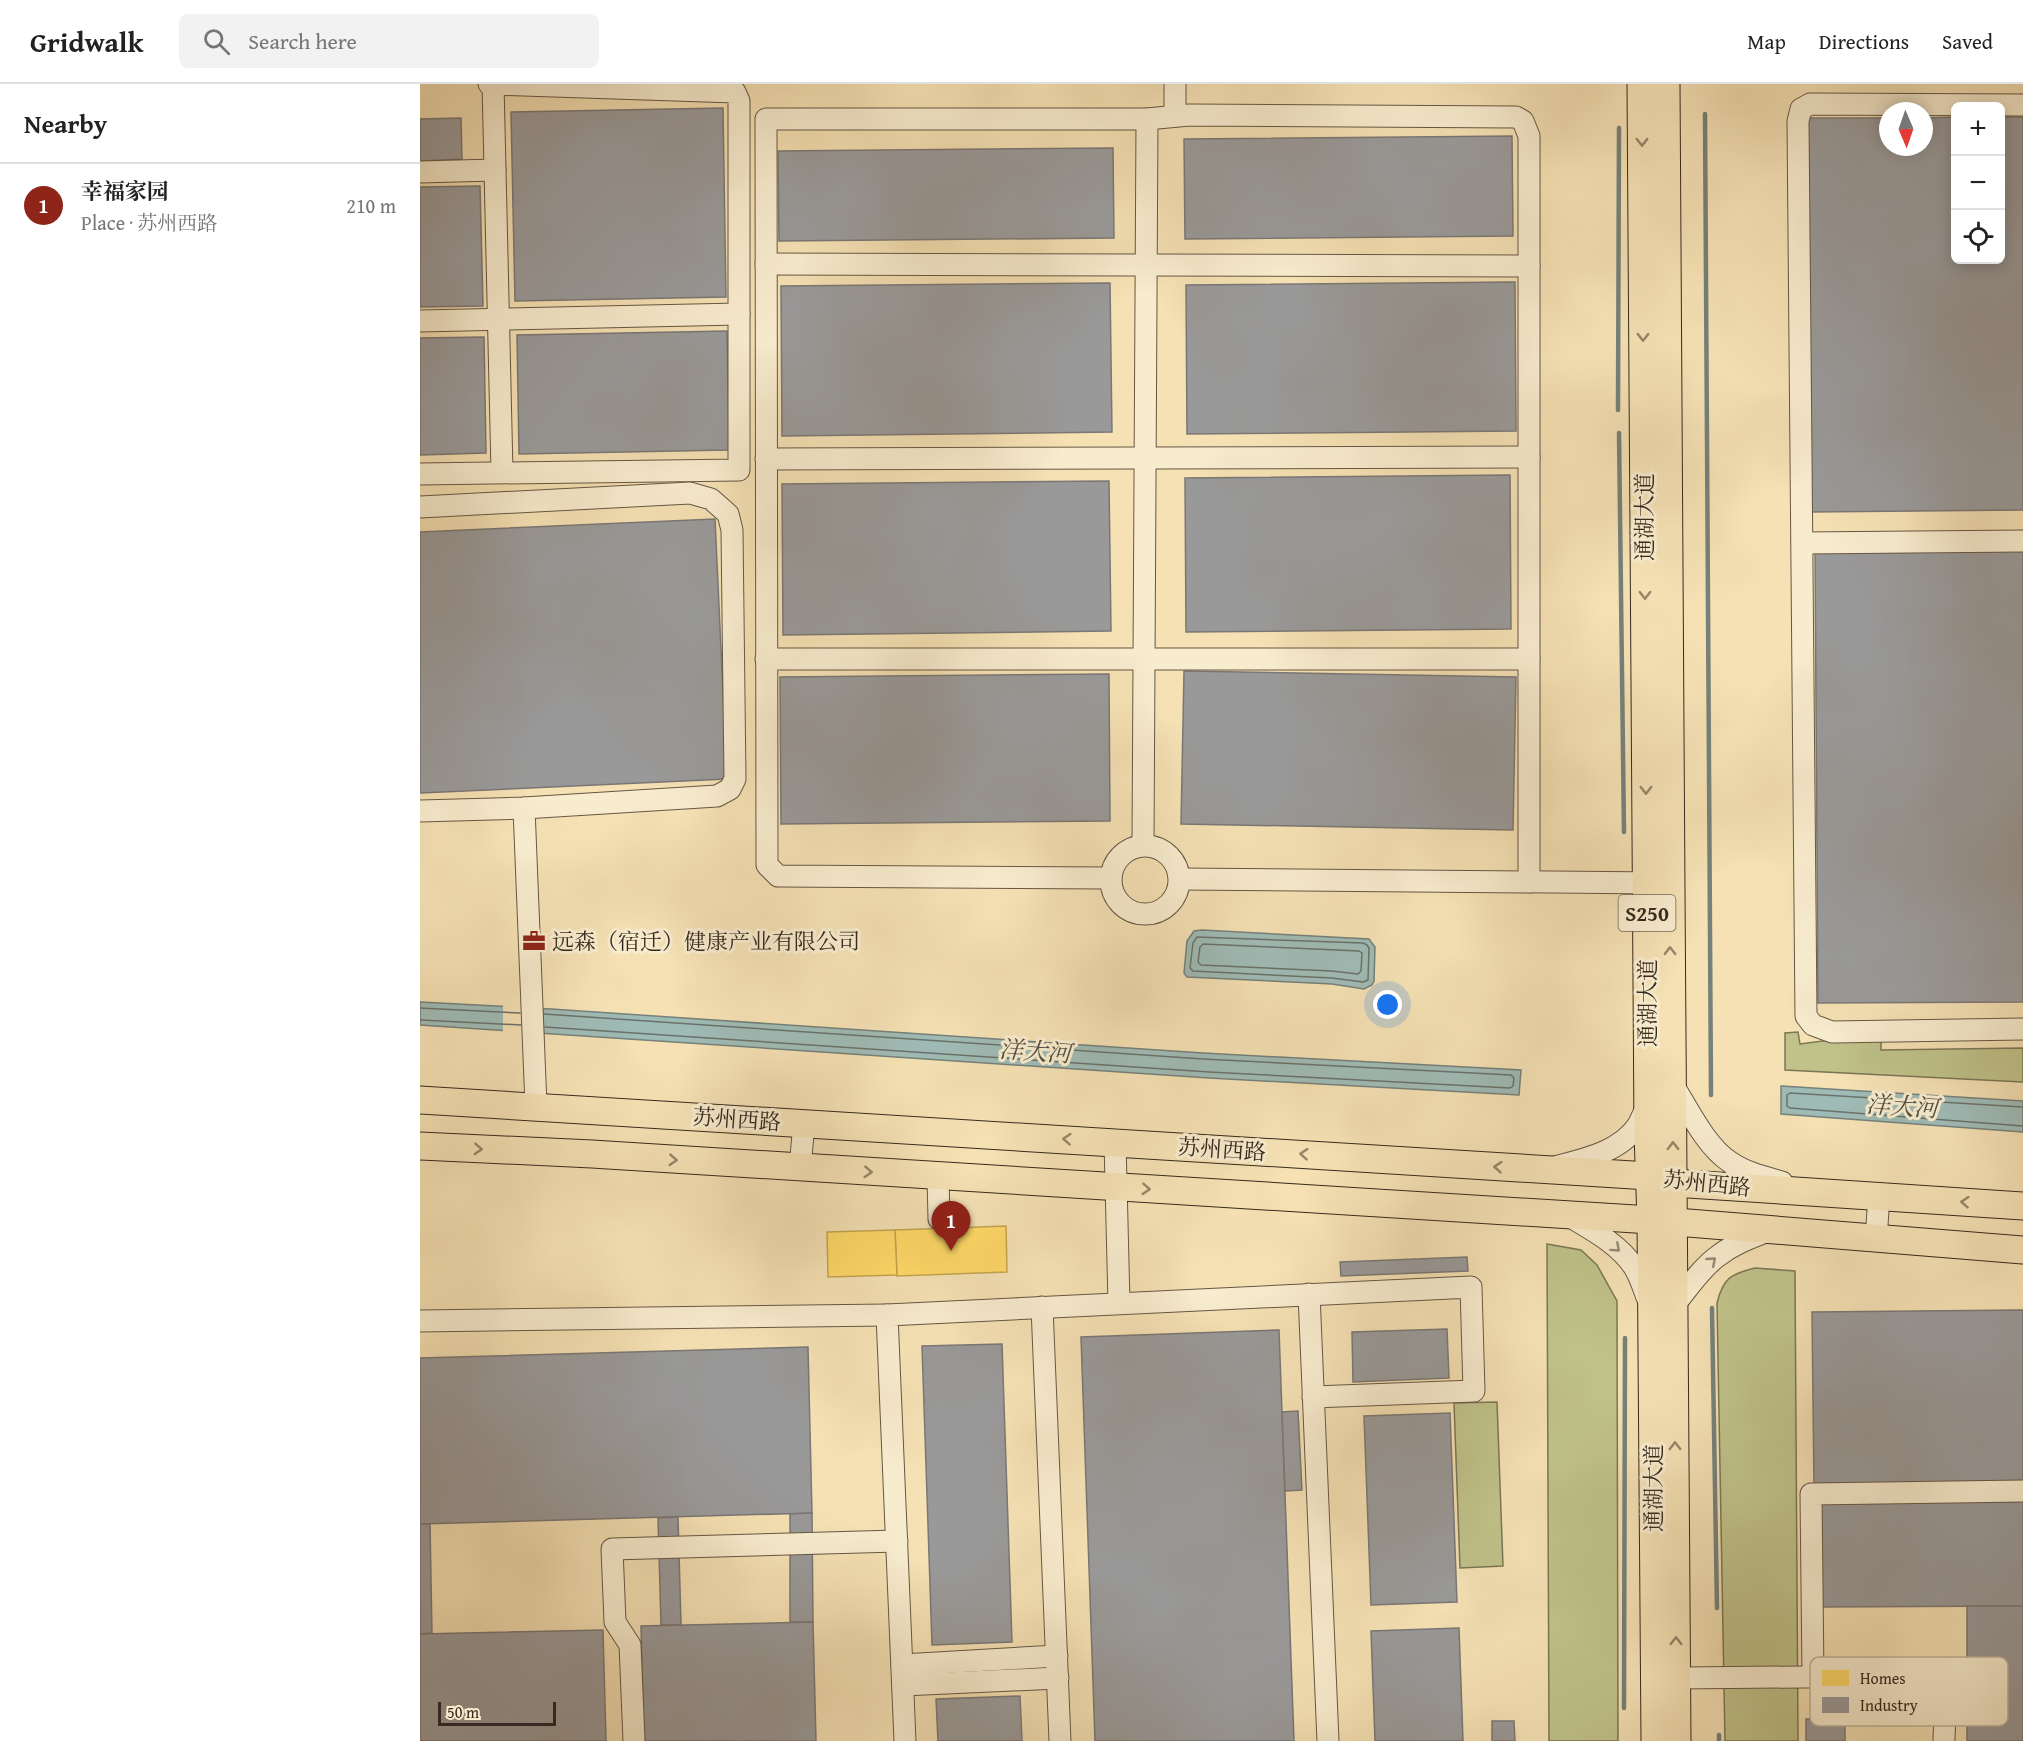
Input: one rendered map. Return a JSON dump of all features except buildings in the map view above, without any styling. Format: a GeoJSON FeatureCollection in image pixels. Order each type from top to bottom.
{"type":"FeatureCollection","features":[{"type":"Feature","properties":{"kind":"main road","name":"通湖大道"},"geometry":{"type":"LineString","coordinates":[[1641,84],[1658,883],[1672,1083],[1661,1179],[1677,1741]]}},
{"type":"Feature","properties":{"kind":"main road","name":"通湖大道"},"geometry":{"type":"LineString","coordinates":[[1661,1179],[1648,1102],[1658,883],[1666,84]]}},
{"type":"Feature","properties":{"kind":"main road","name":"苏州西路"},"geometry":{"type":"LineString","coordinates":[[420,1100],[1545,1169],[1823,1193],[2023,1206]]}},
{"type":"Feature","properties":{"kind":"main road","name":"苏州西路"},"geometry":{"type":"LineString","coordinates":[[420,1146],[1662,1221],[2023,1250]]}},
{"type":"Feature","properties":{"kind":"main road","name":"通湖大道"},"geometry":{"type":"LineString","coordinates":[[1655,1741],[1663,1306]]}},
{"type":"Feature","properties":{"kind":"street"},"geometry":{"type":"LineString","coordinates":[[420,474],[739,470],[739,101],[735,92],[491,84],[502,472]]}},
{"type":"Feature","properties":{"kind":"street"},"geometry":{"type":"LineString","coordinates":[[1175,84],[1175,116]]}},
{"type":"Feature","properties":{"kind":"street"},"geometry":{"type":"LineString","coordinates":[[2023,105],[1810,104],[1801,109],[1798,121],[1806,1016],[1813,1025],[1832,1032],[2023,1029]]}},
{"type":"Feature","properties":{"kind":"street"},"geometry":{"type":"LineString","coordinates":[[1111,878],[778,876],[767,865],[766,119],[1147,119],[1189,115],[1516,117],[1523,121],[1529,136],[1529,882]]}},
{"type":"Feature","properties":{"kind":"street"},"geometry":{"type":"LineString","coordinates":[[1143,845],[1147,119]]}},
{"type":"Feature","properties":{"kind":"street"},"geometry":{"type":"LineString","coordinates":[[420,172],[495,170]]}},
{"type":"Feature","properties":{"kind":"street"},"geometry":{"type":"LineString","coordinates":[[766,264],[1529,266]]}},
{"type":"Feature","properties":{"kind":"street"},"geometry":{"type":"LineString","coordinates":[[420,321],[739,314]]}},
{"type":"Feature","properties":{"kind":"street"},"geometry":{"type":"LineString","coordinates":[[766,459],[1528,457]]}},
{"type":"Feature","properties":{"kind":"street"},"geometry":{"type":"LineString","coordinates":[[420,507],[690,493],[711,499],[728,514],[732,530],[735,766],[735,779],[730,789],[717,796],[524,808],[420,811]]}},
{"type":"Feature","properties":{"kind":"street"},"geometry":{"type":"LineString","coordinates":[[1802,543],[2023,541]]}},
{"type":"Feature","properties":{"kind":"street"},"geometry":{"type":"LineString","coordinates":[[766,659],[1529,658]]}},
{"type":"Feature","properties":{"kind":"street"},"geometry":{"type":"LineString","coordinates":[[524,808],[536,1106]]}},
{"type":"Feature","properties":{"kind":"street"},"geometry":{"type":"LineString","coordinates":[[1143,845],[1164,851],[1172,858],[1178,868],[1180,879],[1173,901],[1154,914],[1131,911],[1121,905],[1114,896],[1111,884],[1115,862],[1122,854],[1143,845]]}},
{"type":"Feature","properties":{"kind":"street"},"geometry":{"type":"LineString","coordinates":[[1180,879],[1658,883]]}},
{"type":"Feature","properties":{"kind":"street"},"geometry":{"type":"LineString","coordinates":[[1672,1083],[1701,1130],[1729,1162],[1754,1174],[1823,1193]]}},
{"type":"Feature","properties":{"kind":"street"},"geometry":{"type":"LineString","coordinates":[[1545,1169],[1592,1157],[1612,1148],[1638,1125],[1648,1102]]}},
{"type":"Feature","properties":{"kind":"street"},"geometry":{"type":"LineString","coordinates":[[800,1168],[804,1123]]}},
{"type":"Feature","properties":{"kind":"street"},"geometry":{"type":"LineString","coordinates":[[1115,1142],[1119,1303]]}},
{"type":"Feature","properties":{"kind":"street"},"geometry":{"type":"LineString","coordinates":[[938,1177],[939,1219]]}},
{"type":"Feature","properties":{"kind":"street"},"geometry":{"type":"LineString","coordinates":[[1876,1239],[1879,1196]]}},
{"type":"Feature","properties":{"kind":"street"},"geometry":{"type":"LineString","coordinates":[[1568,1215],[1598,1233],[1623,1254],[1663,1306],[1718,1256],[1741,1242],[1770,1230]]}},
{"type":"Feature","properties":{"kind":"street"},"geometry":{"type":"LineString","coordinates":[[420,1320],[887,1315],[1471,1287],[1474,1391],[1313,1397]]}},
{"type":"Feature","properties":{"kind":"street"},"geometry":{"type":"LineString","coordinates":[[1309,1294],[1328,1741]]}},
{"type":"Feature","properties":{"kind":"street"},"geometry":{"type":"LineString","coordinates":[[1042,1307],[1060,1741]]}},
{"type":"Feature","properties":{"kind":"street"},"geometry":{"type":"LineString","coordinates":[[887,1315],[905,1741]]}},
{"type":"Feature","properties":{"kind":"street"},"geometry":{"type":"LineString","coordinates":[[1813,1657],[1810,1494],[2023,1491]]}},
{"type":"Feature","properties":{"kind":"street"},"geometry":{"type":"LineString","coordinates":[[634,1741],[630,1645],[615,1623],[612,1549],[897,1541]]}},
{"type":"Feature","properties":{"kind":"street"},"geometry":{"type":"LineString","coordinates":[[902,1675],[1057,1656]]}},
{"type":"Feature","properties":{"kind":"street"},"geometry":{"type":"LineString","coordinates":[[902,1675],[1058,1678]]}},
{"type":"Feature","properties":{"kind":"street"},"geometry":{"type":"LineString","coordinates":[[1677,1678],[1810,1677]]}},
{"type":"Feature","properties":{"kind":"green space"},"geometry":{"type":"Polygon","coordinates":[[[1798,1032],[1800,1044],[1881,1036],[1881,1050],[2023,1048],[2023,1082],[1785,1070],[1785,1033],[1798,1032]]]}},
{"type":"Feature","properties":{"kind":"green space"},"geometry":{"type":"Polygon","coordinates":[[[1547,1244],[1581,1250],[1597,1265],[1617,1301],[1618,1741],[1549,1741],[1547,1244]]]}},
{"type":"Feature","properties":{"kind":"green space"},"geometry":{"type":"Polygon","coordinates":[[[1755,1268],[1795,1271],[1798,1741],[1725,1741],[1717,1303],[1722,1288],[1729,1278],[1755,1268]]]}},
{"type":"Feature","properties":{"kind":"green space"},"geometry":{"type":"Polygon","coordinates":[[[1497,1402],[1503,1566],[1460,1568],[1454,1403],[1497,1402]]]}},
{"type":"Feature","properties":{"kind":"water"},"geometry":{"type":"Polygon","coordinates":[[[1194,931],[1369,939],[1375,947],[1374,981],[1372,985],[1364,989],[1332,984],[1187,977],[1184,973],[1187,941],[1194,931]]]}},
{"type":"Feature","properties":{"kind":"water","name":"洋大河"},"geometry":{"type":"Polygon","coordinates":[[[420,1002],[1203,1053],[1521,1070],[1519,1095],[1209,1078],[420,1025],[420,1002]]]}},
{"type":"Feature","properties":{"kind":"water","name":"洋大河"},"geometry":{"type":"Polygon","coordinates":[[[1781,1086],[2023,1101],[2023,1132],[1781,1114],[1781,1086]]]}},
{"type":"Feature","properties":{"kind":"pier"},"geometry":{"type":"Polygon","coordinates":[[[503,1003],[542,1005],[544,1035],[502,1033],[503,1003]]]}},
{"type":"Feature","properties":{"kind":"waterway"},"geometry":{"type":"LineString","coordinates":[[1705,114],[1711,1095]]}},
{"type":"Feature","properties":{"kind":"waterway"},"geometry":{"type":"LineString","coordinates":[[1618,410],[1619,128]]}},
{"type":"Feature","properties":{"kind":"waterway"},"geometry":{"type":"LineString","coordinates":[[1619,433],[1624,832]]}},
{"type":"Feature","properties":{"kind":"waterway"},"geometry":{"type":"LineString","coordinates":[[1712,1308],[1717,1608]]}},
{"type":"Feature","properties":{"kind":"waterway"},"geometry":{"type":"LineString","coordinates":[[1624,1708],[1625,1338]]}},
{"type":"Feature","properties":{"kind":"waterway"},"geometry":{"type":"LineString","coordinates":[[1719,1735],[1719,1741]]}},
{"type":"Feature","properties":{"kind":"place","name":"远森（宿迁）健康产业有限公司"},"geometry":{"type":"Point","coordinates":[534,941]}},
{"type":"Feature","properties":{"kind":"place","name":"幸福家园"},"geometry":{"type":"Point","coordinates":[951,1251]}}]}
